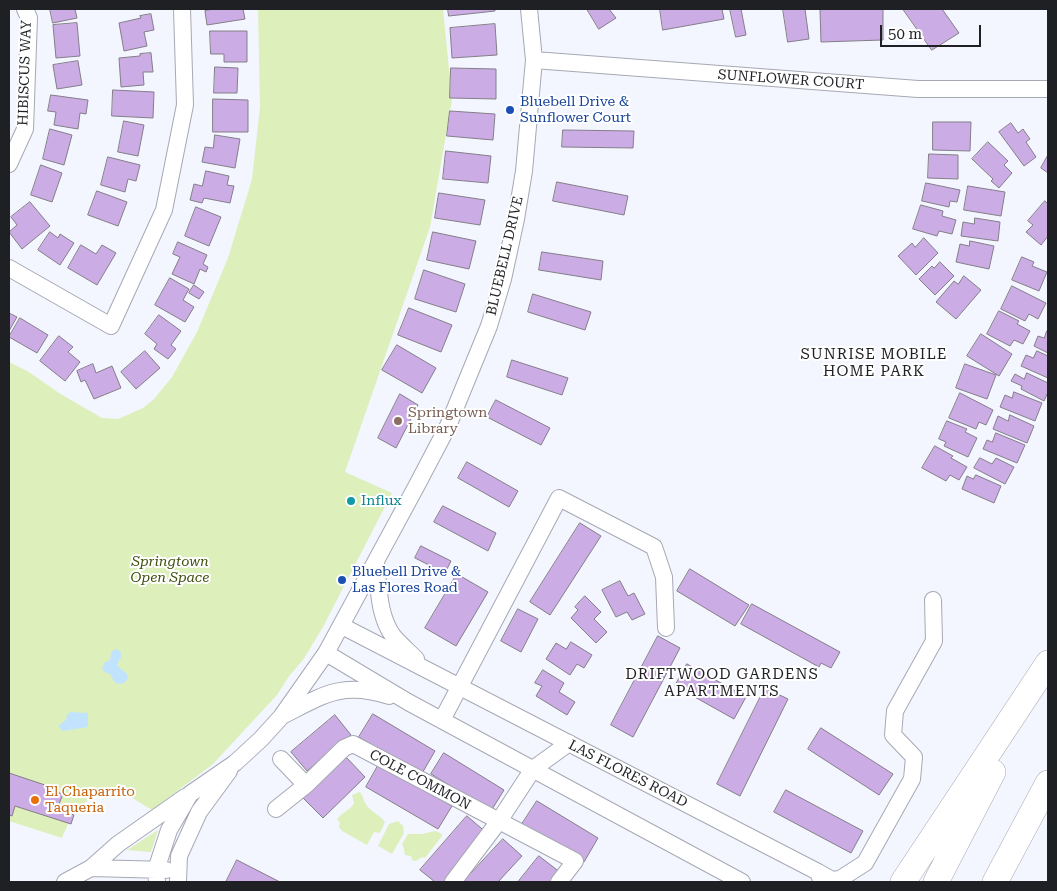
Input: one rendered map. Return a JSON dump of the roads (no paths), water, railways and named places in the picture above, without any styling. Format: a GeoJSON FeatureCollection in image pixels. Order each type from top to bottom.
{"type":"FeatureCollection","features":[{"type":"Feature","properties":{"kind":"highway"},"geometry":{"type":"LineString","coordinates":[[903,882],[1048,664]]}},
{"type":"Feature","properties":{"kind":"highway"},"geometry":{"type":"LineString","coordinates":[[936,882],[1048,664]]}},
{"type":"Feature","properties":{"kind":"highway"},"geometry":{"type":"LineString","coordinates":[[996,882],[1048,783]]}},
{"type":"Feature","properties":{"kind":"street","name":"HIBISCUS WAY"},"geometry":{"type":"LineString","coordinates":[[9,164],[25,129],[29,18],[25,9]]}},
{"type":"Feature","properties":{"kind":"street"},"geometry":{"type":"LineString","coordinates":[[9,268],[111,326],[164,210],[185,105],[182,9]]}},
{"type":"Feature","properties":{"kind":"street","name":"BLUEBELL DRIVE"},"geometry":{"type":"LineString","coordinates":[[157,876],[169,830],[190,794],[234,763],[261,739],[280,717],[326,653],[448,426],[489,326],[503,280],[521,190],[534,60],[529,9]]}},
{"type":"Feature","properties":{"kind":"street","name":"SUNFLOWER COURT"},"geometry":{"type":"LineString","coordinates":[[534,60],[918,89],[1048,89]]}},
{"type":"Feature","properties":{"kind":"street"},"geometry":{"type":"LineString","coordinates":[[442,720],[559,498],[654,547],[664,576],[666,628]]}},
{"type":"Feature","properties":{"kind":"street","name":"LAS FLORES ROAD"},"geometry":{"type":"LineString","coordinates":[[376,562],[380,601],[387,624],[394,636],[428,671]]}},
{"type":"Feature","properties":{"kind":"street","name":"LAS FLORES ROAD"},"geometry":{"type":"LineString","coordinates":[[342,626],[569,743],[820,877],[832,880],[840,879],[866,863],[912,779],[914,758],[893,735],[895,711],[934,641],[933,600]]}},
{"type":"Feature","properties":{"kind":"street"},"geometry":{"type":"LineString","coordinates":[[326,653],[408,702],[742,882]]}},
{"type":"Feature","properties":{"kind":"street"},"geometry":{"type":"LineString","coordinates":[[280,717],[326,693],[345,689],[382,694],[408,702]]}},
{"type":"Feature","properties":{"kind":"street"},"geometry":{"type":"LineString","coordinates":[[453,882],[499,821],[533,769],[569,743]]}},
{"type":"Feature","properties":{"kind":"street","name":"COLE COMMON"},"geometry":{"type":"LineString","coordinates":[[306,785],[344,748],[353,744],[575,862],[559,882]]}},
{"type":"Feature","properties":{"kind":"street"},"geometry":{"type":"LineString","coordinates":[[276,809],[306,785],[281,759]]}},
{"type":"Feature","properties":{"kind":"street","name":"BLUEBELL DRIVE"},"geometry":{"type":"LineString","coordinates":[[178,876],[179,856],[199,812],[234,763]]}},
{"type":"Feature","properties":{"kind":"street"},"geometry":{"type":"LineString","coordinates":[[65,882],[91,868],[118,844],[190,794]]}},
{"type":"Feature","properties":{"kind":"street"},"geometry":{"type":"LineString","coordinates":[[91,868],[157,876],[178,876]]}},
{"type":"Feature","properties":{"kind":"water"},"geometry":{"type":"Polygon","coordinates":[[[116,649],[122,655],[117,665],[128,676],[122,684],[115,683],[110,674],[104,672],[102,668],[104,663],[110,660],[111,652],[116,649]]]}},
{"type":"Feature","properties":{"kind":"water"},"geometry":{"type":"Polygon","coordinates":[[[70,712],[88,713],[88,727],[63,731],[58,726],[66,720],[70,712]]]}},
{"type":"Feature","properties":{"kind":"place","name":"Bluebell Drive & Sunflower Court"},"geometry":{"type":"Point","coordinates":[510,110]}},
{"type":"Feature","properties":{"kind":"place","name":"Springtown Library"},"geometry":{"type":"Point","coordinates":[398,421]}},
{"type":"Feature","properties":{"kind":"place","name":"Influx"},"geometry":{"type":"Point","coordinates":[351,501]}},
{"type":"Feature","properties":{"kind":"place","name":"Bluebell Drive & Las Flores Road"},"geometry":{"type":"Point","coordinates":[342,580]}},
{"type":"Feature","properties":{"kind":"place","name":"El Chaparrito Taqueria"},"geometry":{"type":"Point","coordinates":[35,800]}},
{"type":"Feature","properties":{"kind":"district","name":"SUNRISE MOBILE HOME PARK"},"geometry":{"type":"Point","coordinates":[874,364]}},
{"type":"Feature","properties":{"kind":"district","name":"DRIFTWOOD GARDENS APARTMENTS"},"geometry":{"type":"Point","coordinates":[722,684]}},
{"type":"Feature","properties":{"kind":"park label","name":"Springtown Open Space"},"geometry":{"type":"Point","coordinates":[170,570]}}]}
